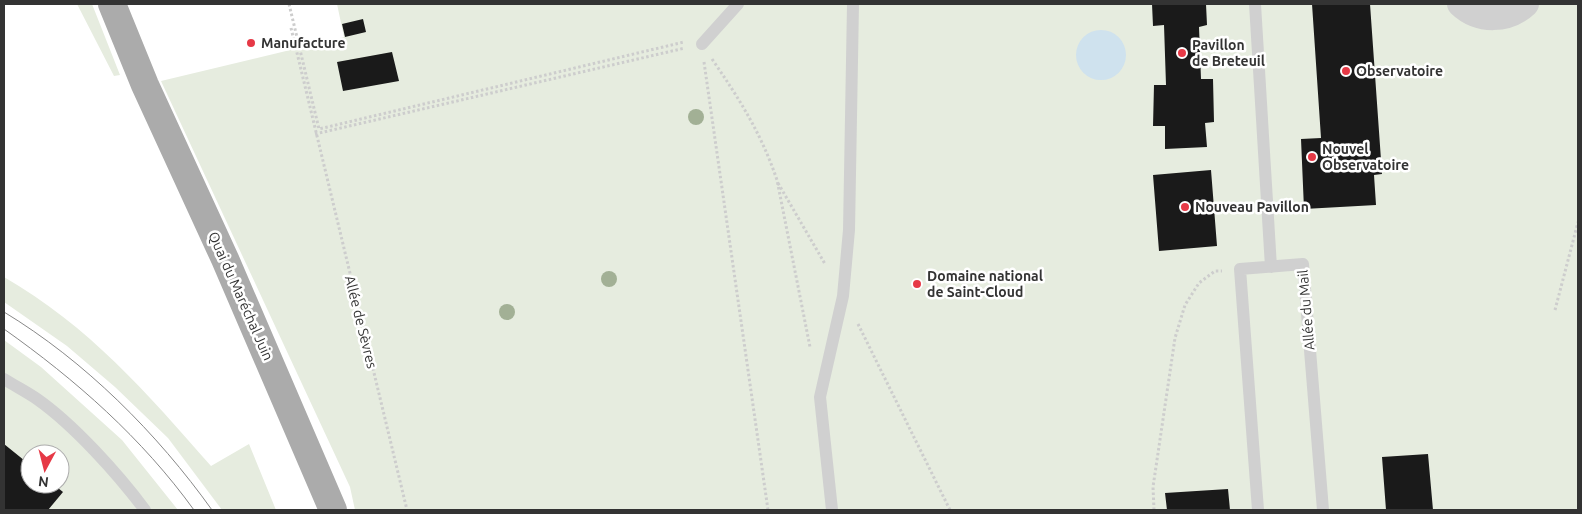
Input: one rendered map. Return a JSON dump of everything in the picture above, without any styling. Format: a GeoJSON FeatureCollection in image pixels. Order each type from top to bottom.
{"type":"FeatureCollection","features":[{"type":"Feature","properties":{"kind":"main road","name":"Quai du Maréchal Juin"},"geometry":{"type":"LineString","coordinates":[[112,4],[146,85],[226,259],[333,510]]}},
{"type":"Feature","properties":{"kind":"street"},"geometry":{"type":"LineString","coordinates":[[1460,4],[1468,12],[1484,17],[1515,14],[1526,4]]}},
{"type":"Feature","properties":{"kind":"lane"},"geometry":{"type":"LineString","coordinates":[[702,44],[738,4]]}},
{"type":"Feature","properties":{"kind":"lane"},"geometry":{"type":"LineString","coordinates":[[832,510],[820,397],[843,296],[849,230],[853,4]]}},
{"type":"Feature","properties":{"kind":"lane"},"geometry":{"type":"LineString","coordinates":[[1255,4],[1271,267]]}},
{"type":"Feature","properties":{"kind":"lane","name":"Allée du Mail"},"geometry":{"type":"LineString","coordinates":[[1240,269],[1303,264],[1323,510]]}},
{"type":"Feature","properties":{"kind":"lane"},"geometry":{"type":"LineString","coordinates":[[1240,269],[1258,510]]}},
{"type":"Feature","properties":{"kind":"lane"},"geometry":{"type":"LineString","coordinates":[[4,379],[38,399],[84,441],[128,486],[145,510]]}},
{"type":"Feature","properties":{"kind":"path"},"geometry":{"type":"LineString","coordinates":[[290,4],[319,129],[700,38],[768,510]]}},
{"type":"Feature","properties":{"kind":"path","name":"Allée de Sèvres"},"geometry":{"type":"LineString","coordinates":[[291,28],[407,510]]}},
{"type":"Feature","properties":{"kind":"path"},"geometry":{"type":"LineString","coordinates":[[316,134],[702,44]]}},
{"type":"Feature","properties":{"kind":"path"},"geometry":{"type":"LineString","coordinates":[[702,44],[748,112],[768,154],[777,180],[810,350]]}},
{"type":"Feature","properties":{"kind":"path"},"geometry":{"type":"LineString","coordinates":[[777,180],[843,296],[950,510]]}},
{"type":"Feature","properties":{"kind":"path"},"geometry":{"type":"LineString","coordinates":[[1555,310],[1578,222]]}},
{"type":"Feature","properties":{"kind":"path"},"geometry":{"type":"LineString","coordinates":[[1154,510],[1153,487],[1175,338],[1185,305],[1199,283],[1215,271],[1240,269]]}},
{"type":"Feature","properties":{"kind":"shaded area"},"geometry":{"type":"Polygon","coordinates":[[[77,4],[92,4],[120,75],[114,76],[77,4]]]}},
{"type":"Feature","properties":{"kind":"shaded area","name":"Domaine national de Saint-Cloud"},"geometry":{"type":"Polygon","coordinates":[[[337,4],[1578,4],[1578,510],[355,510],[350,487],[161,81],[344,37],[337,4]]]}},
{"type":"Feature","properties":{"kind":"shaded area"},"geometry":{"type":"Polygon","coordinates":[[[4,277],[35,296],[90,339],[140,387],[211,466],[249,444],[276,510],[222,510],[168,438],[115,387],[67,346],[4,302],[4,277]]]}},
{"type":"Feature","properties":{"kind":"shaded area"},"geometry":{"type":"Polygon","coordinates":[[[4,340],[41,367],[122,440],[178,510],[4,510],[4,340]]]}},
{"type":"Feature","properties":{"kind":"water"},"geometry":{"type":"Polygon","coordinates":[[[1101,30],[1110,32],[1121,41],[1126,55],[1124,64],[1115,75],[1101,80],[1092,78],[1081,69],[1076,55],[1078,46],[1087,35],[1101,30]]]}},
{"type":"Feature","properties":{"kind":"building","name":"Pavillon de Breteuil"},"geometry":{"type":"Polygon","coordinates":[[[1152,4],[1206,4],[1207,25],[1199,27],[1201,79],[1213,79],[1214,122],[1205,123],[1207,147],[1165,149],[1165,126],[1153,126],[1154,85],[1166,85],[1164,25],[1153,26],[1152,4]]]}},
{"type":"Feature","properties":{"kind":"building","name":"Observatoire"},"geometry":{"type":"Polygon","coordinates":[[[1312,4],[1370,4],[1382,174],[1374,175],[1376,205],[1304,209],[1301,139],[1321,138],[1312,4]]]}},
{"type":"Feature","properties":{"kind":"building"},"geometry":{"type":"Polygon","coordinates":[[[363,19],[366,32],[345,37],[342,24],[363,19]]]}},
{"type":"Feature","properties":{"kind":"building"},"geometry":{"type":"Polygon","coordinates":[[[392,52],[399,81],[343,91],[337,62],[392,52]]]}},
{"type":"Feature","properties":{"kind":"building","name":"Nouveau Pavillon"},"geometry":{"type":"Polygon","coordinates":[[[1211,170],[1217,246],[1159,251],[1153,175],[1211,170]]]}},
{"type":"Feature","properties":{"kind":"building"},"geometry":{"type":"Polygon","coordinates":[[[4,444],[20,457],[20,494],[61,494],[48,510],[4,510],[4,444]]]}},
{"type":"Feature","properties":{"kind":"building"},"geometry":{"type":"Polygon","coordinates":[[[1428,454],[1433,510],[1386,510],[1382,457],[1428,454]]]}},
{"type":"Feature","properties":{"kind":"building"},"geometry":{"type":"Polygon","coordinates":[[[1228,489],[1230,510],[1167,510],[1165,493],[1228,489]]]}},
{"type":"Feature","properties":{"kind":"tram line"},"geometry":{"type":"LineString","coordinates":[[4,312],[34,331],[63,353],[118,400],[168,453],[212,510]]}},
{"type":"Feature","properties":{"kind":"tram line"},"geometry":{"type":"LineString","coordinates":[[4,329],[57,369],[106,412],[152,459],[194,510]]}},
{"type":"Feature","properties":{"kind":"place","name":"Manufacture"},"geometry":{"type":"Point","coordinates":[251,43]}},
{"type":"Feature","properties":{"kind":"place","name":"Pavillon de Breteuil"},"geometry":{"type":"Point","coordinates":[1182,53]}},
{"type":"Feature","properties":{"kind":"place","name":"Observatoire"},"geometry":{"type":"Point","coordinates":[1346,71]}},
{"type":"Feature","properties":{"kind":"place","name":"Nouvel Observatoire"},"geometry":{"type":"Point","coordinates":[1312,157]}},
{"type":"Feature","properties":{"kind":"place","name":"Nouveau Pavillon"},"geometry":{"type":"Point","coordinates":[1185,207]}},
{"type":"Feature","properties":{"kind":"place","name":"Domaine national de Saint-Cloud"},"geometry":{"type":"Point","coordinates":[917,284]}}]}
